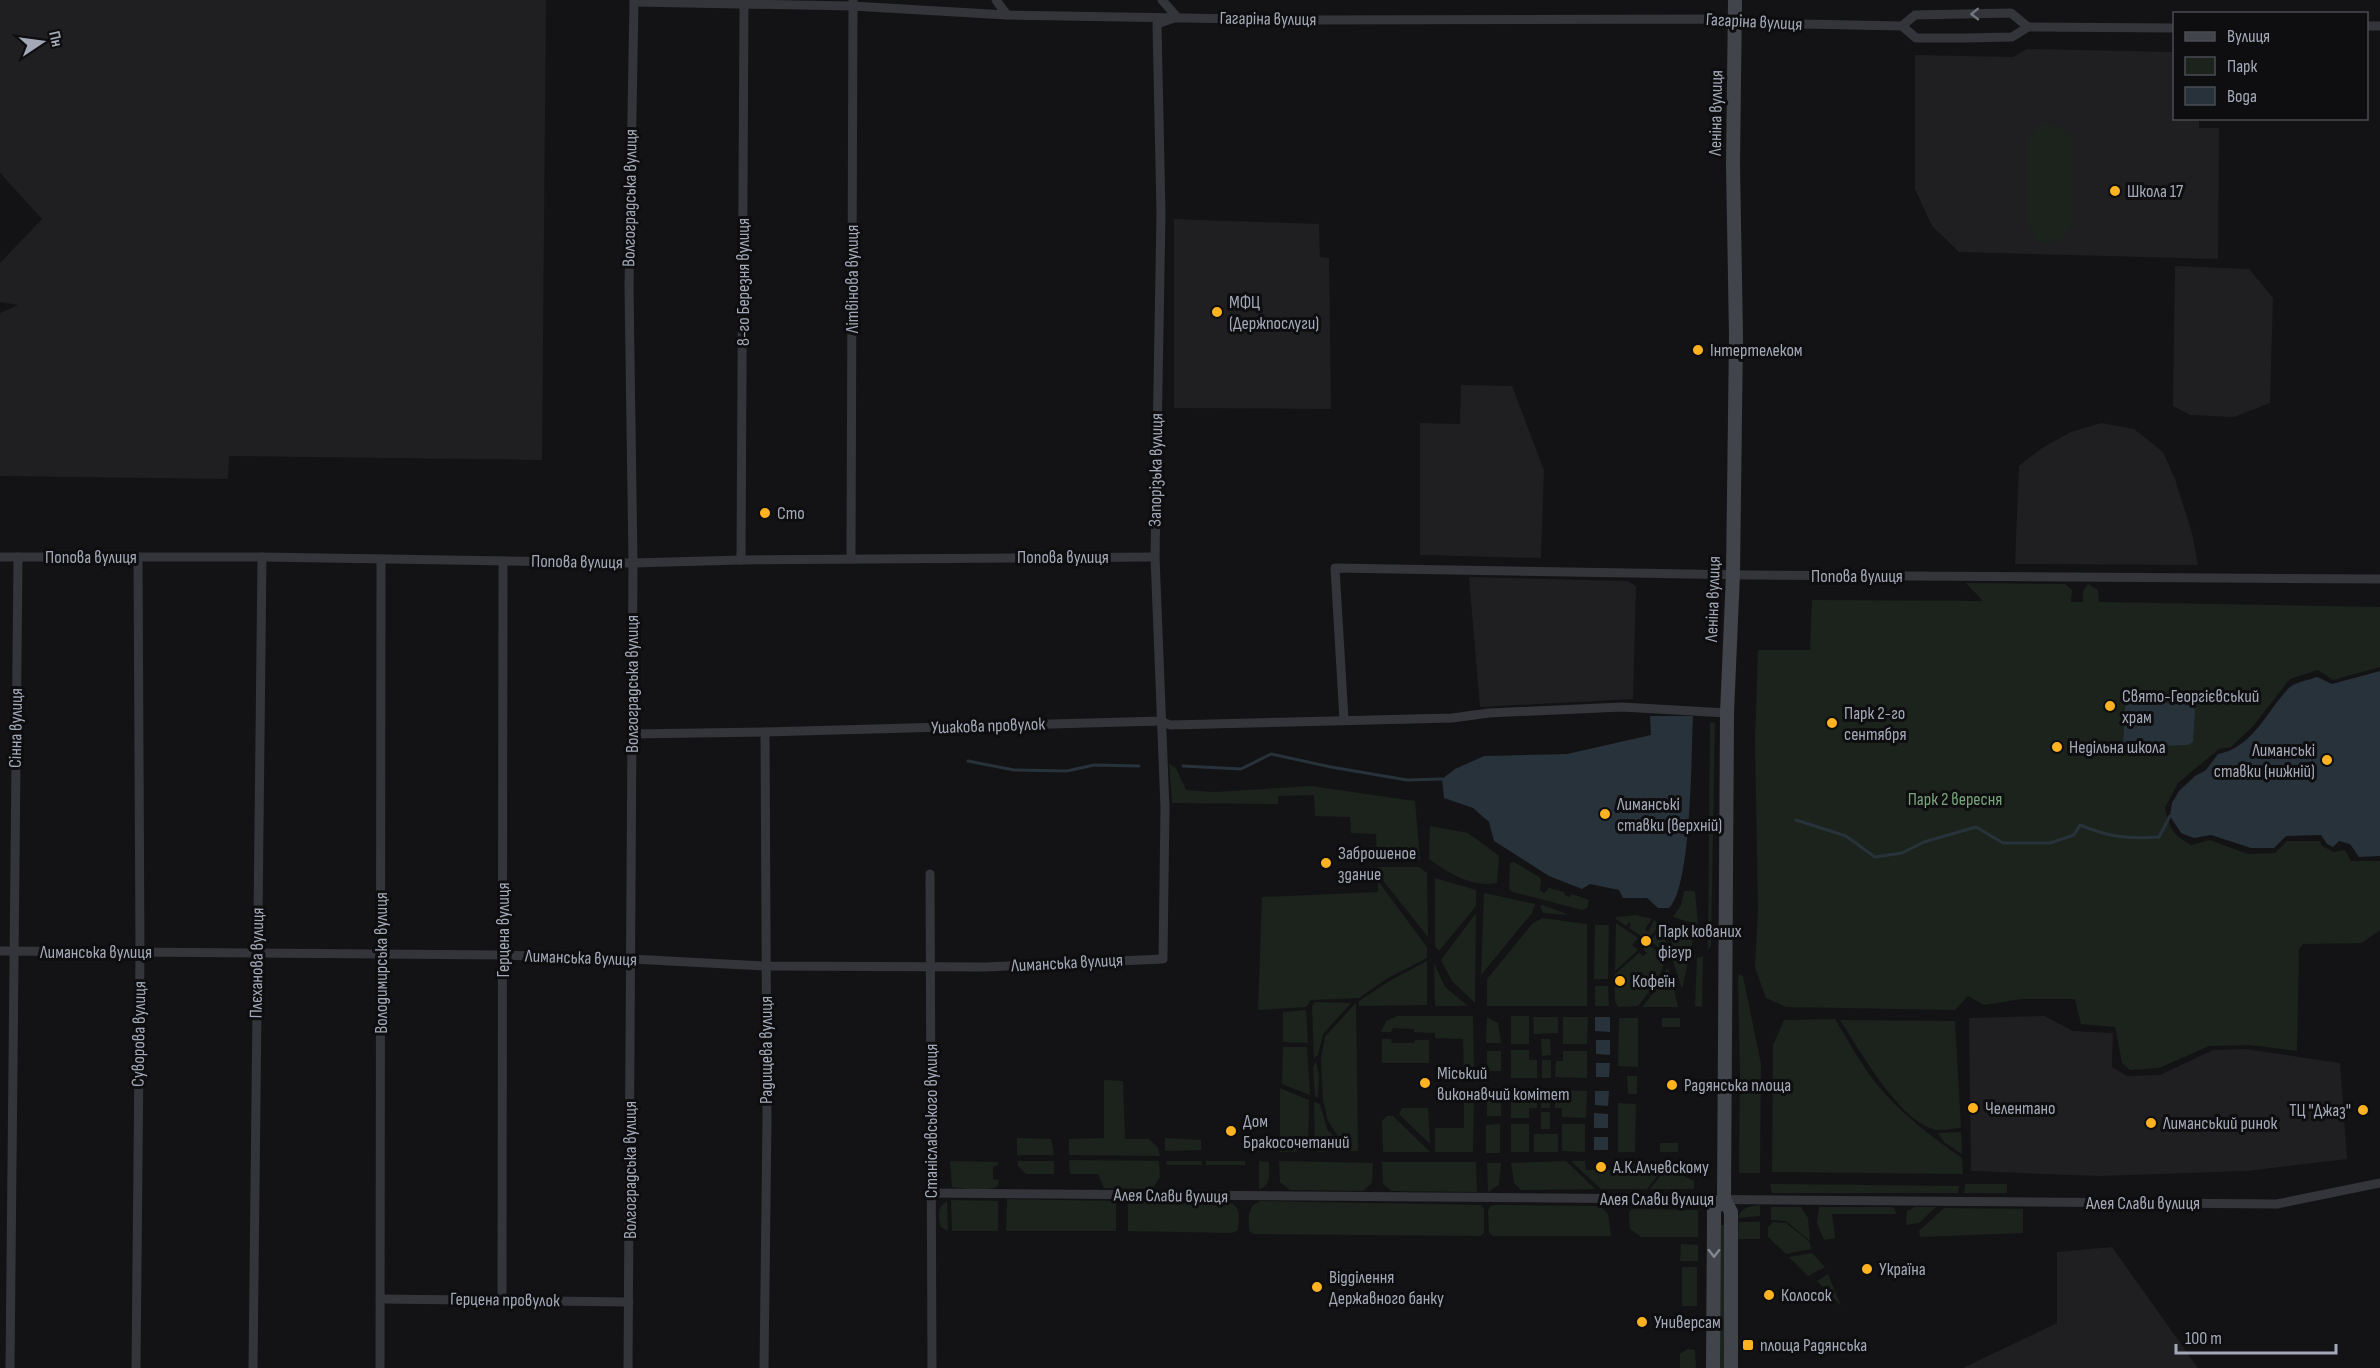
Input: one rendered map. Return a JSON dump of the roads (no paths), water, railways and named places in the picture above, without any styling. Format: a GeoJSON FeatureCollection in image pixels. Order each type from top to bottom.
{"type":"FeatureCollection","features":[{"type":"Feature","properties":{"kind":"street"},"geometry":{"type":"LineString","coordinates":[[996,0],[1007,15]]}},
{"type":"Feature","properties":{"kind":"street"},"geometry":{"type":"LineString","coordinates":[[1162,0],[1177,17]]}},
{"type":"Feature","properties":{"kind":"street","name":"Леніна вулиця"},"geometry":{"type":"LineString","coordinates":[[1731,1368],[1731,1212],[1724,1199],[1727,713],[1733,574],[1736,336],[1733,165],[1734,0]]}},
{"type":"Feature","properties":{"kind":"street","name":"Гагаріна вулиця"},"geometry":{"type":"LineString","coordinates":[[634,1],[744,5],[853,3],[1007,15],[1307,20],[1710,19],[1756,23],[1902,26],[1916,38],[2012,38],[2028,27],[2173,28]]}},
{"type":"Feature","properties":{"kind":"street","name":"Волгоградська вулиця"},"geometry":{"type":"LineString","coordinates":[[628,1368],[633,562],[628,287],[634,1]]}},
{"type":"Feature","properties":{"kind":"street","name":"Літвінова вулиця"},"geometry":{"type":"LineString","coordinates":[[851,559],[853,3]]}},
{"type":"Feature","properties":{"kind":"street","name":"8-го Березня вулиця"},"geometry":{"type":"LineString","coordinates":[[741,560],[744,5]]}},
{"type":"Feature","properties":{"kind":"street","name":"Гагаріна вулиця"},"geometry":{"type":"LineString","coordinates":[[1902,26],[1915,15],[2012,13],[2028,27]]}},
{"type":"Feature","properties":{"kind":"street","name":"Запорізька вулиця"},"geometry":{"type":"LineString","coordinates":[[1162,959],[1165,808],[1155,557],[1161,214],[1156,24],[1177,17]]}},
{"type":"Feature","properties":{"kind":"street","name":"Попова вулиця"},"geometry":{"type":"LineString","coordinates":[[0,557],[138,556],[633,562],[1155,557]]}},
{"type":"Feature","properties":{"kind":"street","name":"Суворова вулиця"},"geometry":{"type":"LineString","coordinates":[[136,1368],[140,952],[138,556]]}},
{"type":"Feature","properties":{"kind":"street","name":"Сінна вулиця"},"geometry":{"type":"LineString","coordinates":[[10,1368],[18,557]]}},
{"type":"Feature","properties":{"kind":"street","name":"Плєханова вулиця"},"geometry":{"type":"LineString","coordinates":[[253,1368],[262,557]]}},
{"type":"Feature","properties":{"kind":"street","name":"Володимирська вулиця"},"geometry":{"type":"LineString","coordinates":[[380,1368],[381,559]]}},
{"type":"Feature","properties":{"kind":"street","name":"Герцена вулиця"},"geometry":{"type":"LineString","coordinates":[[502,1300],[503,561]]}},
{"type":"Feature","properties":{"kind":"street","name":"Попова вулиця"},"geometry":{"type":"LineString","coordinates":[[1344,720],[1335,568],[1733,574],[2380,579]]}},
{"type":"Feature","properties":{"kind":"street","name":"Ушакова провулок"},"geometry":{"type":"LineString","coordinates":[[631,734],[1161,721],[1170,725],[1452,718],[1489,713],[1622,707],[1727,713]]}},
{"type":"Feature","properties":{"kind":"street","name":"Радищева вулиця"},"geometry":{"type":"LineString","coordinates":[[764,1368],[765,732]]}},
{"type":"Feature","properties":{"kind":"street","name":"Станіславського вулиця"},"geometry":{"type":"LineString","coordinates":[[930,874],[932,1368]]}},
{"type":"Feature","properties":{"kind":"street","name":"Лиманська вулиця"},"geometry":{"type":"LineString","coordinates":[[0,951],[503,955],[766,966],[985,967],[1162,959]]}},
{"type":"Feature","properties":{"kind":"street","name":"Алея Слави вулиця"},"geometry":{"type":"LineString","coordinates":[[932,1193],[2277,1204],[2380,1183]]}},
{"type":"Feature","properties":{"kind":"street","name":"Леніна вулиця"},"geometry":{"type":"LineString","coordinates":[[1713,1368],[1713,1220],[1714,1209],[1724,1199]]}},
{"type":"Feature","properties":{"kind":"street","name":"Герцена провулок"},"geometry":{"type":"LineString","coordinates":[[381,1299],[629,1302]]}},
{"type":"Feature","properties":{"kind":"water"},"geometry":{"type":"Polygon","coordinates":[[[2380,671],[2380,856],[2359,857],[2350,844],[2339,841],[2333,847],[2327,844],[2321,835],[2286,836],[2274,848],[2251,848],[2211,835],[2194,838],[2181,833],[2170,816],[2172,803],[2179,791],[2195,776],[2206,770],[2218,754],[2241,744],[2250,736],[2290,687],[2317,677],[2332,684],[2380,671]]]}},
{"type":"Feature","properties":{"kind":"water"},"geometry":{"type":"Polygon","coordinates":[[[2129,703],[2189,703],[2194,706],[2193,742],[2188,745],[2123,747],[2125,707],[2129,703]]]}},
{"type":"Feature","properties":{"kind":"water"},"geometry":{"type":"Polygon","coordinates":[[[1650,716],[1693,716],[1686,848],[1677,895],[1669,908],[1658,908],[1647,898],[1623,898],[1619,890],[1590,884],[1582,889],[1549,876],[1494,841],[1489,822],[1473,808],[1444,798],[1442,779],[1455,769],[1484,756],[1567,754],[1651,735],[1650,716]]]}},
{"type":"Feature","properties":{"kind":"water"},"geometry":{"type":"Polygon","coordinates":[[[1595,1017],[1610,1017],[1610,1032],[1595,1031],[1595,1017]]]}},
{"type":"Feature","properties":{"kind":"water"},"geometry":{"type":"Polygon","coordinates":[[[1596,1040],[1610,1040],[1610,1055],[1596,1054],[1596,1040]]]}},
{"type":"Feature","properties":{"kind":"water"},"geometry":{"type":"Polygon","coordinates":[[[1596,1063],[1610,1063],[1609,1077],[1596,1077],[1596,1063]]]}},
{"type":"Feature","properties":{"kind":"water"},"geometry":{"type":"Polygon","coordinates":[[[1595,1091],[1609,1091],[1608,1106],[1595,1105],[1595,1091]]]}},
{"type":"Feature","properties":{"kind":"water"},"geometry":{"type":"Polygon","coordinates":[[[1594,1113],[1608,1114],[1608,1128],[1594,1128],[1594,1113]]]}},
{"type":"Feature","properties":{"kind":"water"},"geometry":{"type":"Polygon","coordinates":[[[1594,1137],[1608,1137],[1608,1150],[1594,1150],[1594,1137]]]}},
{"type":"Feature","properties":{"kind":"waterway"},"geometry":{"type":"LineString","coordinates":[[1183,766],[1241,769],[1271,754],[1407,780],[1442,779]]}},
{"type":"Feature","properties":{"kind":"waterway"},"geometry":{"type":"LineString","coordinates":[[968,761],[1014,770],[1067,771],[1094,765],[1139,766]]}},
{"type":"Feature","properties":{"kind":"waterway"},"geometry":{"type":"LineString","coordinates":[[1796,820],[1846,836],[1875,857],[1902,853],[1924,842],[1976,827],[2003,843],[2050,843],[2074,835],[2080,825],[2118,836],[2159,837],[2170,816]]}},
{"type":"Feature","properties":{"kind":"place","name":"Школа 17"},"geometry":{"type":"Point","coordinates":[2115,191]}},
{"type":"Feature","properties":{"kind":"place","name":"МФЦ (Держпослуги)"},"geometry":{"type":"Point","coordinates":[1217,312]}},
{"type":"Feature","properties":{"kind":"place","name":"Інтертелеком"},"geometry":{"type":"Point","coordinates":[1698,350]}},
{"type":"Feature","properties":{"kind":"place","name":"Сто"},"geometry":{"type":"Point","coordinates":[765,513]}},
{"type":"Feature","properties":{"kind":"place","name":"Свято-Георгієвський храм"},"geometry":{"type":"Point","coordinates":[2110,706]}},
{"type":"Feature","properties":{"kind":"place","name":"Парк 2-го сентября"},"geometry":{"type":"Point","coordinates":[1832,723]}},
{"type":"Feature","properties":{"kind":"place","name":"Недільна школа"},"geometry":{"type":"Point","coordinates":[2057,747]}},
{"type":"Feature","properties":{"kind":"place","name":"Лиманські ставки (нижній)"},"geometry":{"type":"Point","coordinates":[2327,760]}},
{"type":"Feature","properties":{"kind":"place","name":"Лиманські ставки (верхній)"},"geometry":{"type":"Point","coordinates":[1605,814]}},
{"type":"Feature","properties":{"kind":"place","name":"Заброшеное здание"},"geometry":{"type":"Point","coordinates":[1326,863]}},
{"type":"Feature","properties":{"kind":"place","name":"Парк кованих фігур"},"geometry":{"type":"Point","coordinates":[1646,941]}},
{"type":"Feature","properties":{"kind":"place","name":"Кофеїн"},"geometry":{"type":"Point","coordinates":[1620,981]}},
{"type":"Feature","properties":{"kind":"place","name":"Міський виконавчий комітет"},"geometry":{"type":"Point","coordinates":[1425,1083]}},
{"type":"Feature","properties":{"kind":"place","name":"Радянська площа"},"geometry":{"type":"Point","coordinates":[1672,1085]}},
{"type":"Feature","properties":{"kind":"place","name":"Челентано"},"geometry":{"type":"Point","coordinates":[1973,1108]}},
{"type":"Feature","properties":{"kind":"place","name":"ТЦ \"Джаз\""},"geometry":{"type":"Point","coordinates":[2363,1110]}},
{"type":"Feature","properties":{"kind":"place","name":"Лиманський ринок"},"geometry":{"type":"Point","coordinates":[2151,1123]}},
{"type":"Feature","properties":{"kind":"place","name":"Дом Бракосочетаний"},"geometry":{"type":"Point","coordinates":[1231,1131]}},
{"type":"Feature","properties":{"kind":"place","name":"А.К.Алчевскому"},"geometry":{"type":"Point","coordinates":[1601,1167]}},
{"type":"Feature","properties":{"kind":"place","name":"Україна"},"geometry":{"type":"Point","coordinates":[1867,1269]}},
{"type":"Feature","properties":{"kind":"place","name":"Відділення Державного банку"},"geometry":{"type":"Point","coordinates":[1317,1287]}},
{"type":"Feature","properties":{"kind":"place","name":"Колосок"},"geometry":{"type":"Point","coordinates":[1769,1295]}},
{"type":"Feature","properties":{"kind":"place","name":"Универсам"},"geometry":{"type":"Point","coordinates":[1642,1322]}},
{"type":"Feature","properties":{"kind":"place","name":"площа Радянська"},"geometry":{"type":"Point","coordinates":[1748,1345]}},
{"type":"Feature","properties":{"kind":"park label","name":"Парк 2 вересня"},"geometry":{"type":"Point","coordinates":[1955,799]}}]}
